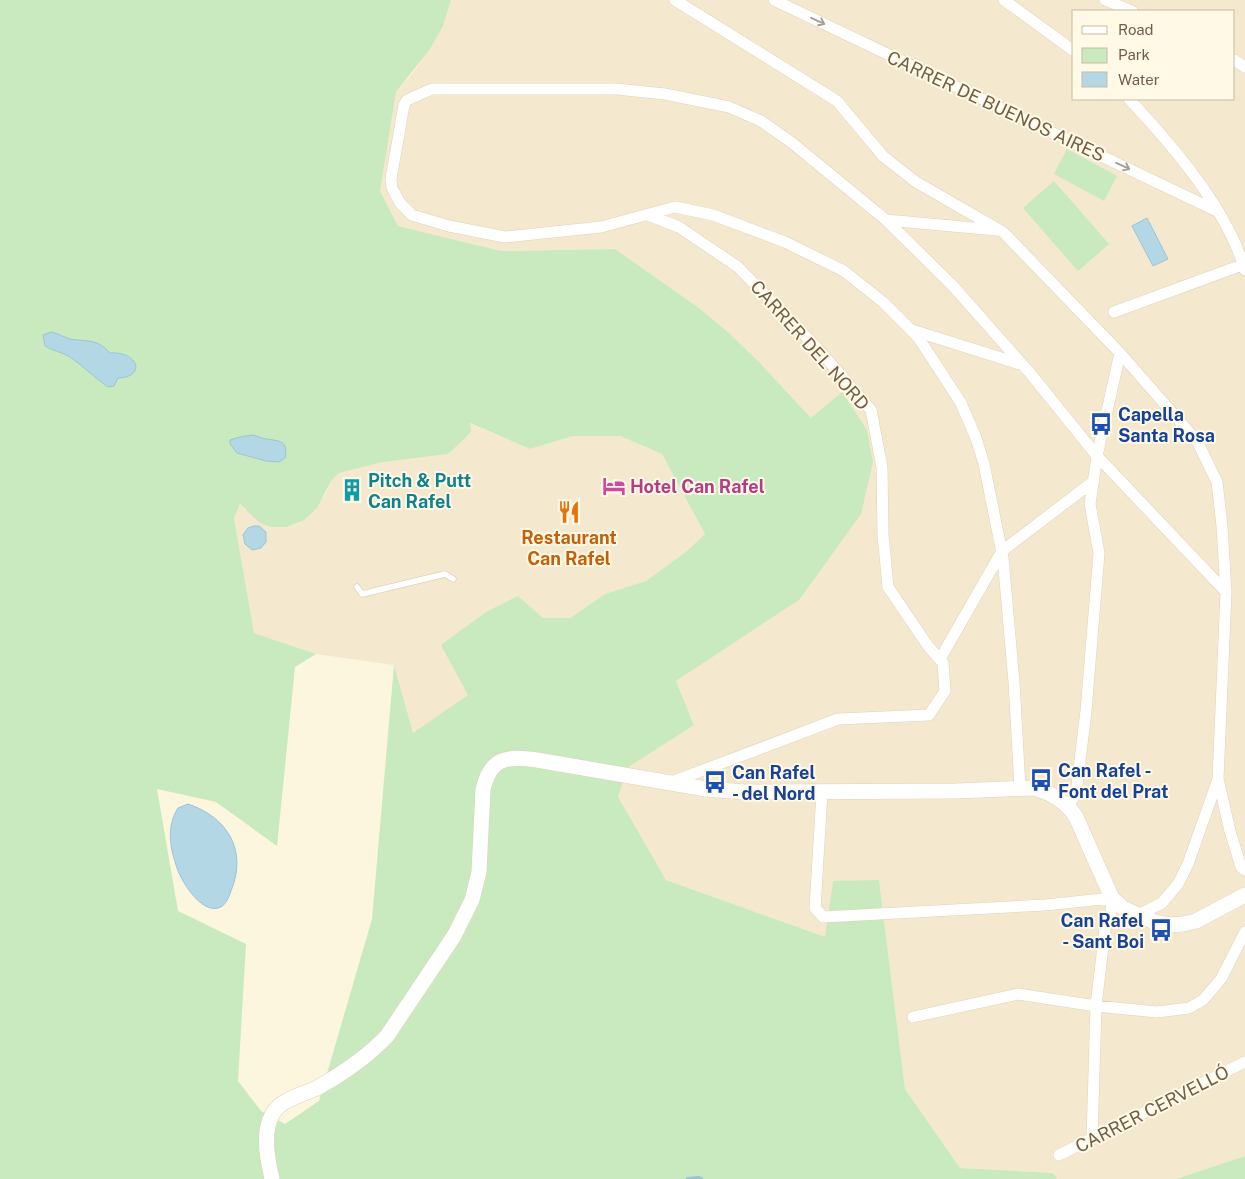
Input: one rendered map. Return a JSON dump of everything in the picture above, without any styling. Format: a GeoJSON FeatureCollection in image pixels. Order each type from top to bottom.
{"type":"FeatureCollection","features":[{"type":"Feature","properties":{"kind":"street"},"geometry":{"type":"LineString","coordinates":[[675,0],[837,101],[883,156],[916,182],[1000,230],[1120,353],[1197,441],[1217,482],[1222,526],[1226,592],[1218,779],[1241,867],[1245,870]]}},
{"type":"Feature","properties":{"kind":"street","name":"CARRER DE BUENOS AIRES"},"geometry":{"type":"LineString","coordinates":[[774,0],[1219,212]]}},
{"type":"Feature","properties":{"kind":"street"},"geometry":{"type":"LineString","coordinates":[[1004,0],[1072,50]]}},
{"type":"Feature","properties":{"kind":"street"},"geometry":{"type":"LineString","coordinates":[[1105,0],[1130,10]]}},
{"type":"Feature","properties":{"kind":"street"},"geometry":{"type":"LineString","coordinates":[[1020,788],[1014,682],[1002,551],[984,464],[976,438],[961,403],[912,330],[883,302],[844,271],[784,242],[713,215],[675,207],[601,227],[506,236],[449,226],[412,215],[400,203],[392,188],[391,179],[404,105],[407,100],[432,89],[616,90],[665,94],[729,107],[761,121],[791,142],[886,220],[953,286],[1098,456],[1226,592]]}},
{"type":"Feature","properties":{"kind":"street"},"geometry":{"type":"LineString","coordinates":[[1114,312],[1244,266],[1219,212],[1168,141],[1130,100]]}},
{"type":"Feature","properties":{"kind":"street","name":"CARRER DEL NORD"},"geometry":{"type":"LineString","coordinates":[[648,214],[679,227],[738,267],[820,351],[871,410],[882,467],[883,535],[888,587],[928,646],[943,663],[945,691],[929,714],[838,719],[668,783]]}},
{"type":"Feature","properties":{"kind":"street"},"geometry":{"type":"LineString","coordinates":[[886,220],[1000,230]]}},
{"type":"Feature","properties":{"kind":"street"},"geometry":{"type":"LineString","coordinates":[[912,330],[1020,364]]}},
{"type":"Feature","properties":{"kind":"street"},"geometry":{"type":"LineString","coordinates":[[1068,805],[1076,794],[1086,711],[1099,553],[1090,504],[1098,456],[1120,353]]}},
{"type":"Feature","properties":{"kind":"street"},"geometry":{"type":"LineString","coordinates":[[940,659],[1002,551],[1094,481]]}},
{"type":"Feature","properties":{"kind":"street"},"geometry":{"type":"LineString","coordinates":[[272,1179],[266,1149],[266,1132],[278,1106],[334,1078],[372,1051],[400,1019],[454,936],[472,900],[479,872],[483,790],[486,776],[490,769],[499,762],[509,758],[537,760],[706,789],[744,792],[822,793],[1034,788],[1046,792],[1068,805],[1076,817],[1112,898],[1123,908],[1155,922],[1171,925],[1183,924],[1196,921],[1245,895]]}},
{"type":"Feature","properties":{"kind":"street"},"geometry":{"type":"LineString","coordinates":[[1138,915],[1162,903],[1178,884],[1188,864],[1218,779]]}},
{"type":"Feature","properties":{"kind":"street"},"geometry":{"type":"LineString","coordinates":[[822,793],[815,908],[823,916],[1045,905],[1112,898]]}},
{"type":"Feature","properties":{"kind":"street"},"geometry":{"type":"LineString","coordinates":[[1092,1139],[1096,1006],[1105,929],[1111,914],[1112,898]]}},
{"type":"Feature","properties":{"kind":"street"},"geometry":{"type":"LineString","coordinates":[[914,1017],[1018,994],[1096,1006],[1157,1012],[1189,1008],[1203,1000],[1221,979],[1245,932]]}},
{"type":"Feature","properties":{"kind":"street","name":"CARRER CERVELLÓ"},"geometry":{"type":"LineString","coordinates":[[1059,1155],[1245,1062]]}},
{"type":"Feature","properties":{"kind":"lane"},"geometry":{"type":"LineString","coordinates":[[358,587],[362,594],[444,574],[453,579]]}},
{"type":"Feature","properties":{"kind":"shaded area"},"geometry":{"type":"Polygon","coordinates":[[[451,0],[1245,0],[1245,1156],[1176,1179],[1057,1179],[1053,1173],[960,1168],[905,1089],[879,880],[826,938],[666,880],[617,797],[627,768],[694,725],[676,681],[799,600],[811,418],[728,332],[699,308],[615,249],[501,251],[398,226],[380,191],[396,92],[415,70],[443,26],[451,0]]]}},
{"type":"Feature","properties":{"kind":"shaded area"},"geometry":{"type":"Polygon","coordinates":[[[469,423],[530,449],[573,436],[620,436],[662,454],[705,534],[687,551],[646,581],[605,594],[570,618],[543,618],[518,597],[468,695],[413,734],[394,665],[316,654],[254,633],[234,518],[240,504],[245,510],[324,497],[331,481],[339,473],[383,462],[448,454],[470,431],[469,423]]]}},
{"type":"Feature","properties":{"kind":"green space"},"geometry":{"type":"Polygon","coordinates":[[[0,0],[451,0],[443,26],[430,49],[396,92],[380,191],[398,226],[501,251],[615,249],[699,308],[728,332],[811,418],[842,392],[867,430],[873,462],[861,514],[799,600],[676,681],[694,725],[627,768],[618,797],[666,880],[825,937],[833,881],[879,880],[905,1089],[960,1168],[1053,1173],[1057,1179],[0,1179],[0,0]],[[470,423],[471,431],[448,454],[383,462],[339,473],[331,481],[317,508],[304,520],[286,527],[270,527],[259,522],[240,504],[234,518],[254,633],[316,654],[295,667],[277,846],[216,802],[157,789],[178,911],[246,944],[238,1081],[261,1111],[285,1124],[319,1101],[372,919],[394,665],[413,733],[468,695],[441,645],[486,612],[518,596],[543,618],[570,618],[605,594],[646,581],[687,551],[705,534],[662,454],[620,436],[573,436],[530,449],[470,423]]]}},
{"type":"Feature","properties":{"kind":"green space"},"geometry":{"type":"Polygon","coordinates":[[[1067,149],[1117,176],[1104,201],[1054,174],[1067,149]]]}},
{"type":"Feature","properties":{"kind":"green space"},"geometry":{"type":"Polygon","coordinates":[[[1054,181],[1109,244],[1078,271],[1023,208],[1054,181]]]}},
{"type":"Feature","properties":{"kind":"green space"},"geometry":{"type":"Polygon","coordinates":[[[1245,1156],[1245,1179],[1176,1179],[1245,1156]]]}},
{"type":"Feature","properties":{"kind":"water"},"geometry":{"type":"Polygon","coordinates":[[[1147,218],[1168,259],[1153,266],[1132,226],[1147,218]]]}},
{"type":"Feature","properties":{"kind":"water"},"geometry":{"type":"Polygon","coordinates":[[[51,332],[70,339],[96,343],[110,353],[120,353],[127,356],[135,364],[136,369],[127,377],[118,378],[114,386],[108,387],[70,357],[45,346],[43,335],[51,332]]]}},
{"type":"Feature","properties":{"kind":"water"},"geometry":{"type":"Polygon","coordinates":[[[253,435],[282,443],[286,448],[285,458],[279,462],[266,461],[237,453],[230,444],[230,440],[253,435]]]}},
{"type":"Feature","properties":{"kind":"water"},"geometry":{"type":"Polygon","coordinates":[[[259,526],[266,532],[266,542],[261,548],[252,550],[245,544],[243,535],[248,528],[259,526]]]}},
{"type":"Feature","properties":{"kind":"water"},"geometry":{"type":"Polygon","coordinates":[[[188,804],[214,817],[223,826],[235,849],[237,862],[236,876],[228,899],[223,906],[218,908],[205,906],[199,901],[187,888],[179,874],[171,845],[171,830],[174,815],[178,808],[188,804]]]}},
{"type":"Feature","properties":{"kind":"waterway"},"geometry":{"type":"LineString","coordinates":[[688,1179],[701,1179]]}},
{"type":"Feature","properties":{"kind":"place","name":"Capella Santa Rosa"},"geometry":{"type":"Point","coordinates":[1101,424]}},
{"type":"Feature","properties":{"kind":"place","name":"Hotel Can Rafel"},"geometry":{"type":"Point","coordinates":[614,486]}},
{"type":"Feature","properties":{"kind":"place","name":"Pitch & Putt Can Rafel"},"geometry":{"type":"Point","coordinates":[352,490]}},
{"type":"Feature","properties":{"kind":"place","name":"Restaurant Can Rafel"},"geometry":{"type":"Point","coordinates":[569,512]}},
{"type":"Feature","properties":{"kind":"place","name":"Can Rafel - Font del Prat"},"geometry":{"type":"Point","coordinates":[1041,780]}},
{"type":"Feature","properties":{"kind":"place","name":"Can Rafel - del Nord"},"geometry":{"type":"Point","coordinates":[715,782]}},
{"type":"Feature","properties":{"kind":"place","name":"Can Rafel - Sant Boi"},"geometry":{"type":"Point","coordinates":[1161,930]}}]}
